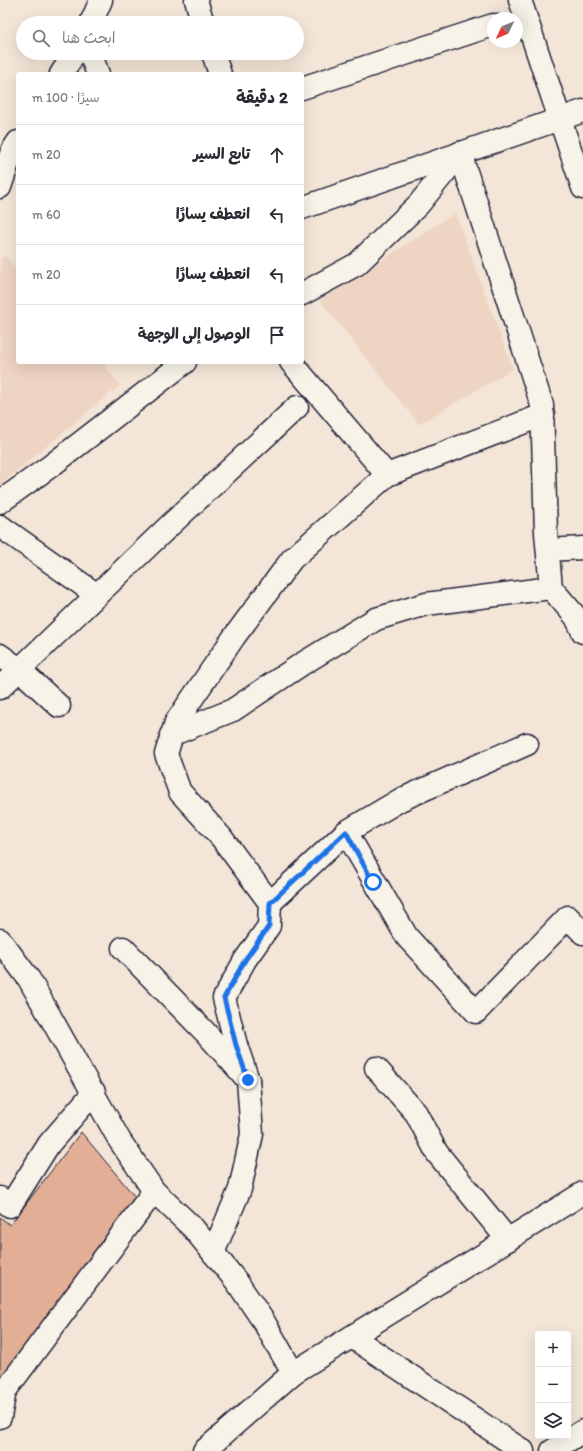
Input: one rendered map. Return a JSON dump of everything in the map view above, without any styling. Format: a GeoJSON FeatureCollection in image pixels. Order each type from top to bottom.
{"type":"FeatureCollection","features":[{"type":"Feature","properties":{"kind":"street"},"geometry":{"type":"LineString","coordinates":[[94,16],[101,0]]}},
{"type":"Feature","properties":{"kind":"street"},"geometry":{"type":"LineString","coordinates":[[520,11],[560,119],[583,188]]}},
{"type":"Feature","properties":{"kind":"street"},"geometry":{"type":"LineString","coordinates":[[304,87],[487,28]]}},
{"type":"Feature","properties":{"kind":"street"},"geometry":{"type":"LineString","coordinates":[[62,72],[70,60]]}},
{"type":"Feature","properties":{"kind":"street"},"geometry":{"type":"LineString","coordinates":[[93,60],[97,72]]}},
{"type":"Feature","properties":{"kind":"street"},"geometry":{"type":"LineString","coordinates":[[215,60],[219,72]]}},
{"type":"Feature","properties":{"kind":"street"},"geometry":{"type":"LineString","coordinates":[[304,207],[583,111]]}},
{"type":"Feature","properties":{"kind":"street"},"geometry":{"type":"LineString","coordinates":[[0,187],[12,151],[16,145]]}},
{"type":"Feature","properties":{"kind":"street"},"geometry":{"type":"LineString","coordinates":[[304,293],[357,264],[419,204],[460,153]]}},
{"type":"Feature","properties":{"kind":"street"},"geometry":{"type":"LineString","coordinates":[[460,153],[542,405],[551,588],[576,617],[583,632]]}},
{"type":"Feature","properties":{"kind":"street"},"geometry":{"type":"LineString","coordinates":[[0,502],[52,465],[182,364]]}},
{"type":"Feature","properties":{"kind":"street"},"geometry":{"type":"LineString","coordinates":[[293,364],[387,475]]}},
{"type":"Feature","properties":{"kind":"street"},"geometry":{"type":"LineString","coordinates":[[0,688],[296,407]]}},
{"type":"Feature","properties":{"kind":"street"},"geometry":{"type":"LineString","coordinates":[[213,1253],[240,1190],[252,1134],[248,1080],[236,1045],[224,998],[245,960],[269,926],[270,903],[221,838],[180,792],[166,754],[176,722],[234,637],[292,559],[387,475],[543,416]]}},
{"type":"Feature","properties":{"kind":"street"},"geometry":{"type":"LineString","coordinates":[[0,526],[97,595]]}},
{"type":"Feature","properties":{"kind":"street"},"geometry":{"type":"LineString","coordinates":[[548,550],[583,548]]}},
{"type":"Feature","properties":{"kind":"street"},"geometry":{"type":"LineString","coordinates":[[171,736],[233,710],[302,664],[376,620],[426,604],[551,588]]}},
{"type":"Feature","properties":{"kind":"street"},"geometry":{"type":"LineString","coordinates":[[0,655],[59,706]]}},
{"type":"Feature","properties":{"kind":"street"},"geometry":{"type":"LineString","coordinates":[[270,903],[346,832],[400,800],[527,744]]}},
{"type":"Feature","properties":{"kind":"street"},"geometry":{"type":"LineString","coordinates":[[346,832],[407,937],[476,1012],[568,917],[583,933]]}},
{"type":"Feature","properties":{"kind":"street"},"geometry":{"type":"LineString","coordinates":[[0,940],[29,979],[94,1092],[120,1141],[154,1191],[192,1228],[236,1282],[264,1322],[293,1373]]}},
{"type":"Feature","properties":{"kind":"street"},"geometry":{"type":"LineString","coordinates":[[123,948],[248,1080]]}},
{"type":"Feature","properties":{"kind":"street"},"geometry":{"type":"LineString","coordinates":[[376,1068],[416,1113],[437,1153],[508,1240]]}},
{"type":"Feature","properties":{"kind":"street"},"geometry":{"type":"LineString","coordinates":[[0,1198],[10,1206],[49,1144],[94,1092]]}},
{"type":"Feature","properties":{"kind":"street"},"geometry":{"type":"LineString","coordinates":[[0,1416],[5,1391],[154,1191]]}},
{"type":"Feature","properties":{"kind":"street"},"geometry":{"type":"LineString","coordinates":[[204,1451],[293,1373],[583,1193]]}},
{"type":"Feature","properties":{"kind":"street"},"geometry":{"type":"LineString","coordinates":[[352,1337],[523,1451]]}},
{"type":"Feature","properties":{"kind":"street"},"geometry":{"type":"LineString","coordinates":[[552,1451],[583,1431]]}},
{"type":"Feature","properties":{"kind":"shaded area"},"geometry":{"type":"Polygon","coordinates":[[[455,213],[513,369],[419,424],[320,300],[455,213]]]}},
{"type":"Feature","properties":{"kind":"shaded area"},"geometry":{"type":"Polygon","coordinates":[[[5,255],[16,269],[16,364],[105,364],[104,365],[120,385],[0,485],[0,259],[5,255]]]}},
{"type":"Feature","properties":{"kind":"building"},"geometry":{"type":"Polygon","coordinates":[[[81,1132],[136,1198],[0,1380],[0,1217],[10,1225],[81,1132]]]}},
{"type":"Feature","properties":{"kind":"route"},"geometry":{"type":"LineString","coordinates":[[248,1080],[236,1045],[224,998],[245,960],[269,926],[270,903],[346,832],[373,882]]}}]}
